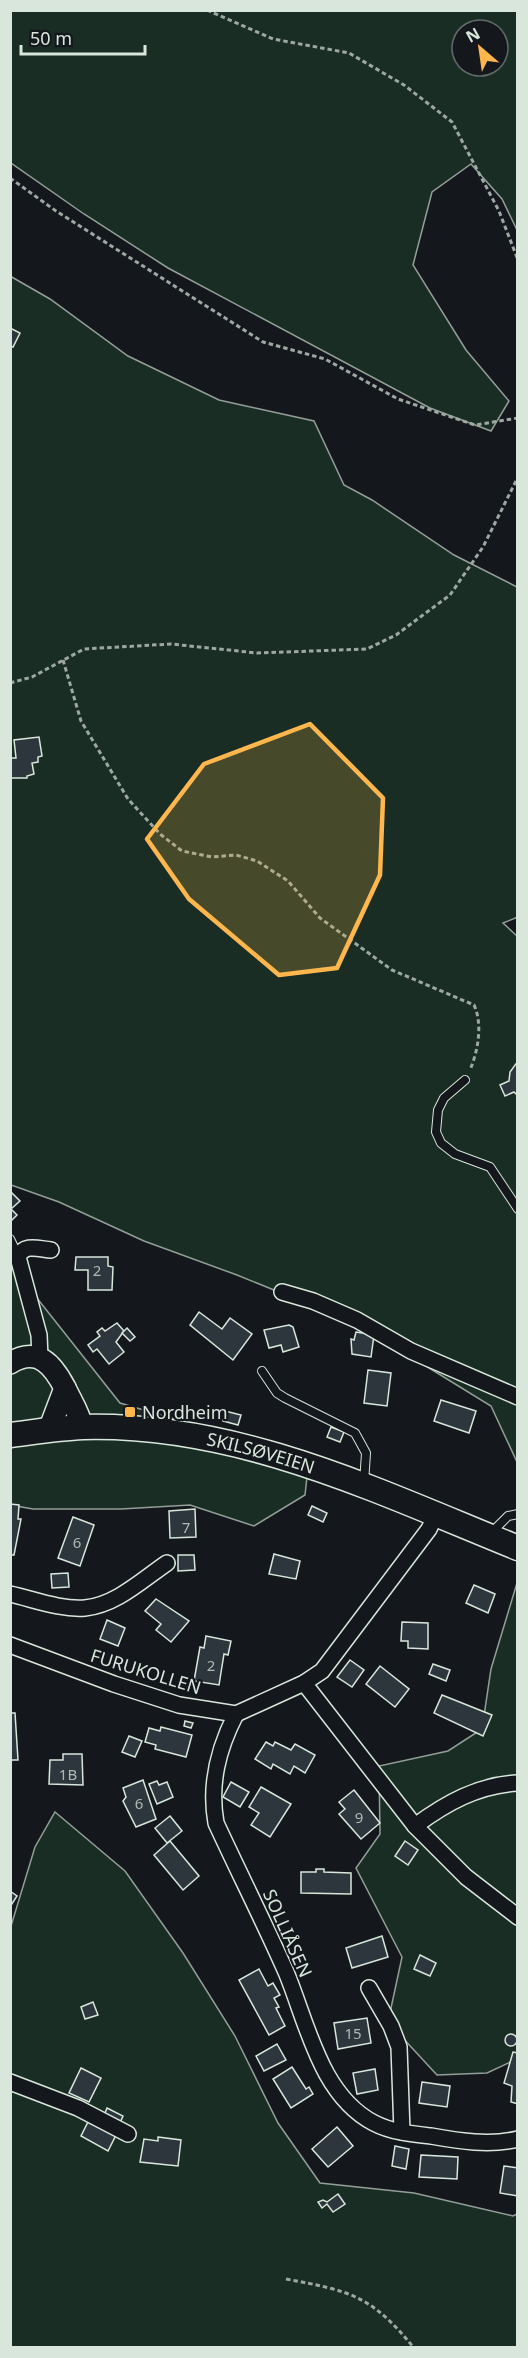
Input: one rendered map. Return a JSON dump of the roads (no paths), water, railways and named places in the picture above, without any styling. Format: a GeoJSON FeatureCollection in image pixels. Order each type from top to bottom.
{"type":"FeatureCollection","features":[{"type":"Feature","properties":{"kind":"main road"},"geometry":{"type":"LineString","coordinates":[[10,1363],[19,1358],[40,1358],[54,1367],[80,1416],[82,1427]]}},
{"type":"Feature","properties":{"kind":"main road"},"geometry":{"type":"LineString","coordinates":[[49,1430],[65,1388]]}},
{"type":"Feature","properties":{"kind":"main road","name":"SKILSØVEIEN"},"geometry":{"type":"LineString","coordinates":[[10,1435],[82,1427],[129,1428],[218,1440],[298,1461],[518,1548]]}},
{"type":"Feature","properties":{"kind":"street"},"geometry":{"type":"LineString","coordinates":[[40,1358],[39,1335],[18,1257],[28,1247],[51,1250]]}},
{"type":"Feature","properties":{"kind":"street"},"geometry":{"type":"LineString","coordinates":[[282,1292],[313,1301],[357,1320],[411,1351],[518,1397]]}},
{"type":"Feature","properties":{"kind":"street"},"geometry":{"type":"LineString","coordinates":[[236,1714],[304,1683],[331,1661],[429,1529],[436,1515]]}},
{"type":"Feature","properties":{"kind":"street"},"geometry":{"type":"LineString","coordinates":[[10,1594],[83,1608],[100,1605],[114,1599],[167,1563]]}},
{"type":"Feature","properties":{"kind":"street","name":"FURUKOLLEN"},"geometry":{"type":"LineString","coordinates":[[10,1646],[157,1698],[236,1714]]}},
{"type":"Feature","properties":{"kind":"street"},"geometry":{"type":"LineString","coordinates":[[304,1683],[437,1851],[518,1917]]}},
{"type":"Feature","properties":{"kind":"street","name":"SOLLIÅSEN"},"geometry":{"type":"LineString","coordinates":[[236,1714],[220,1750],[214,1773],[213,1806],[216,1823],[286,1973],[325,2068],[340,2093],[359,2113],[374,2124],[402,2132],[479,2142],[518,2139]]}},
{"type":"Feature","properties":{"kind":"street"},"geometry":{"type":"LineString","coordinates":[[415,1826],[456,1799],[482,1789],[518,1784]]}},
{"type":"Feature","properties":{"kind":"street"},"geometry":{"type":"LineString","coordinates":[[369,1988],[391,2026],[399,2047],[402,2132]]}},
{"type":"Feature","properties":{"kind":"street"},"geometry":{"type":"LineString","coordinates":[[10,2082],[78,2108],[128,2134]]}},
{"type":"Feature","properties":{"kind":"lane"},"geometry":{"type":"LineString","coordinates":[[465,1080],[444,1098],[438,1110],[436,1132],[441,1143],[455,1154],[490,1167],[518,1209]]}},
{"type":"Feature","properties":{"kind":"lane"},"geometry":{"type":"LineString","coordinates":[[10,1239],[18,1257]]}},
{"type":"Feature","properties":{"kind":"lane"},"geometry":{"type":"LineString","coordinates":[[262,1371],[277,1393],[355,1433],[366,1453],[363,1485]]}},
{"type":"Feature","properties":{"kind":"lane"},"geometry":{"type":"LineString","coordinates":[[488,1536],[508,1516],[518,1514]]}},
{"type":"Feature","properties":{"kind":"place","name":"Nordheim"},"geometry":{"type":"Point","coordinates":[130,1412]}}]}
